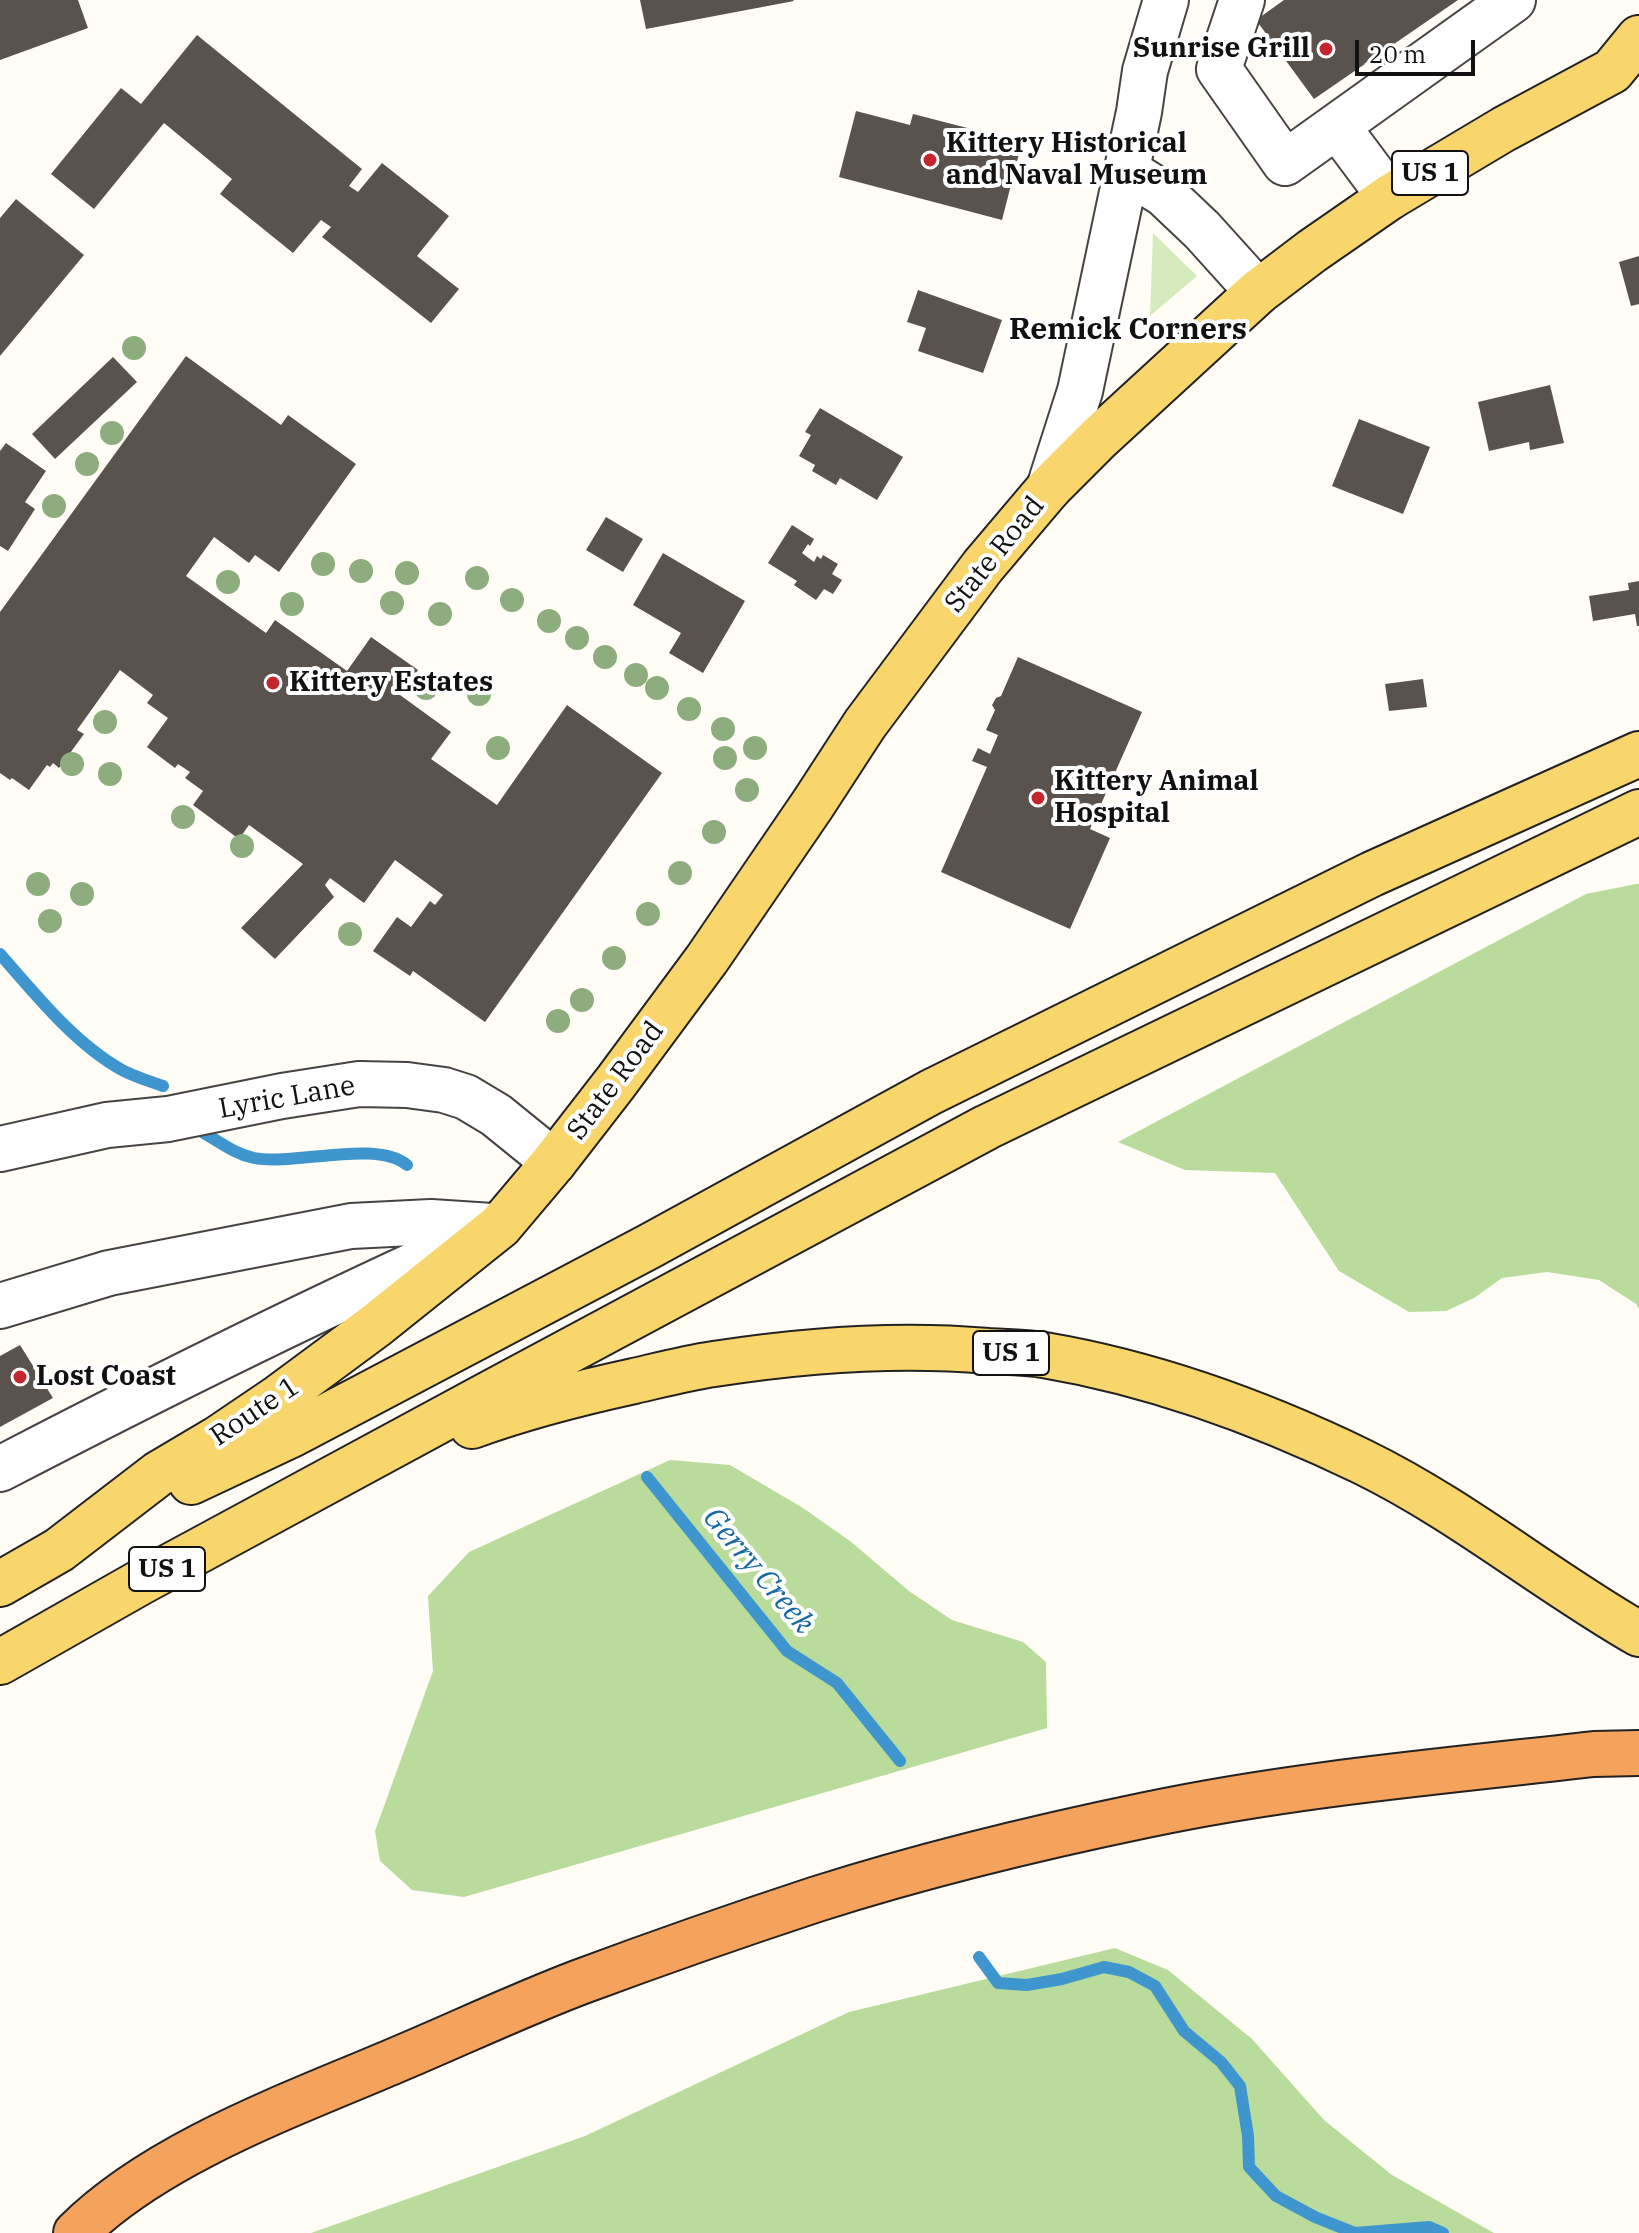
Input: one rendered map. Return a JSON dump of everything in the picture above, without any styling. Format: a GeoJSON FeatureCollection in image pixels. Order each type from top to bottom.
{"type":"FeatureCollection","features":[{"type":"Feature","properties":{"kind":"highway"},"geometry":{"type":"LineString","coordinates":[[76,2233],[131,2188],[173,2162],[249,2124],[577,1983],[817,1899],[1040,1838],[1249,1796],[1579,1756],[1639,1753]]}},
{"type":"Feature","properties":{"kind":"main road","name":"State Road"},"geometry":{"type":"LineString","coordinates":[[500,1226],[616,1082],[707,959],[865,724],[983,566],[1049,488],[1258,292],[1312,251],[1390,197],[1504,129],[1630,60]]}},
{"type":"Feature","properties":{"kind":"main road"},"geometry":{"type":"LineString","coordinates":[[59,1550],[307,1427],[648,1247],[931,1092],[1372,874],[1639,754]]}},
{"type":"Feature","properties":{"kind":"main road"},"geometry":{"type":"LineString","coordinates":[[335,1479],[987,1127],[1639,812]]}},
{"type":"Feature","properties":{"kind":"main road","name":"Route 1"},"geometry":{"type":"LineString","coordinates":[[0,1584],[59,1550],[158,1474],[217,1439],[315,1371],[500,1226]]}},
{"type":"Feature","properties":{"kind":"main road","name":"US 1"},"geometry":{"type":"LineString","coordinates":[[0,1662],[141,1582],[335,1479],[502,1415],[589,1391],[711,1364],[869,1348],[946,1347],[1043,1355],[1158,1381],[1248,1410],[1365,1463],[1464,1520],[1639,1634]]}},
{"type":"Feature","properties":{"kind":"street"},"geometry":{"type":"LineString","coordinates":[[1049,488],[1080,391],[1145,71],[1166,0]]}},
{"type":"Feature","properties":{"kind":"street"},"geometry":{"type":"LineString","coordinates":[[1242,0],[1219,69],[1285,163],[1513,0]]}},
{"type":"Feature","properties":{"kind":"street"},"geometry":{"type":"LineString","coordinates":[[1337,126],[1390,197]]}},
{"type":"Feature","properties":{"kind":"street"},"geometry":{"type":"LineString","coordinates":[[1127,171],[1164,194],[1202,230],[1258,292]]}},
{"type":"Feature","properties":{"kind":"street","name":"Lyric Lane"},"geometry":{"type":"LineString","coordinates":[[0,1149],[107,1125],[168,1119],[282,1096],[359,1084],[407,1085],[444,1090],[466,1097],[496,1115],[554,1162]]}},
{"type":"Feature","properties":{"kind":"street"},"geometry":{"type":"LineString","coordinates":[[0,1306],[109,1273],[351,1226],[431,1222],[500,1226]]}},
{"type":"Feature","properties":{"kind":"street"},"geometry":{"type":"LineString","coordinates":[[0,1469],[178,1377],[500,1226]]}},
{"type":"Feature","properties":{"kind":"green space"},"geometry":{"type":"Polygon","coordinates":[[[1153,233],[1197,276],[1150,316],[1153,233]]]}},
{"type":"Feature","properties":{"kind":"green space"},"geometry":{"type":"Polygon","coordinates":[[[1639,884],[1639,1309],[1599,1280],[1547,1272],[1502,1278],[1474,1298],[1446,1311],[1409,1312],[1339,1271],[1275,1173],[1185,1170],[1118,1142],[1586,894],[1639,884]]]}},
{"type":"Feature","properties":{"kind":"green space"},"geometry":{"type":"Polygon","coordinates":[[[670,1460],[730,1465],[803,1508],[850,1541],[909,1591],[952,1620],[1023,1642],[1046,1662],[1047,1728],[464,1897],[412,1890],[380,1861],[375,1831],[433,1671],[428,1596],[469,1552],[670,1460]]]}},
{"type":"Feature","properties":{"kind":"green space"},"geometry":{"type":"Polygon","coordinates":[[[1115,1948],[1168,1970],[1252,2039],[1324,2120],[1392,2175],[1494,2233],[311,2233],[585,2136],[849,2012],[1115,1948]]]}},
{"type":"Feature","properties":{"kind":"building"},"geometry":{"type":"Polygon","coordinates":[[[0,0],[78,0],[88,28],[0,60],[0,0]]]}},
{"type":"Feature","properties":{"kind":"building"},"geometry":{"type":"Polygon","coordinates":[[[640,0],[793,0],[794,1],[646,29],[640,0]]]}},
{"type":"Feature","properties":{"kind":"building"},"geometry":{"type":"Polygon","coordinates":[[[1284,0],[1458,0],[1314,99],[1256,20],[1284,0]]]}},
{"type":"Feature","properties":{"kind":"building"},"geometry":{"type":"Polygon","coordinates":[[[197,35],[362,169],[349,186],[358,192],[382,163],[449,216],[417,256],[459,289],[431,323],[322,237],[331,227],[321,220],[293,253],[220,194],[232,179],[164,123],[94,209],[51,174],[121,88],[141,104],[197,35]]]}},
{"type":"Feature","properties":{"kind":"building","name":"Kittery Historical and Naval Museum"},"geometry":{"type":"Polygon","coordinates":[[[856,111],[910,125],[913,114],[1022,142],[1002,220],[839,177],[856,111]]]}},
{"type":"Feature","properties":{"kind":"building"},"geometry":{"type":"Polygon","coordinates":[[[16,199],[84,255],[0,356],[0,218],[16,199]]]}},
{"type":"Feature","properties":{"kind":"building"},"geometry":{"type":"Polygon","coordinates":[[[1639,256],[1639,304],[1631,306],[1619,262],[1639,256]]]}},
{"type":"Feature","properties":{"kind":"building"},"geometry":{"type":"Polygon","coordinates":[[[918,290],[1002,320],[983,373],[918,351],[926,328],[907,322],[918,290]]]}},
{"type":"Feature","properties":{"kind":"building","name":"Kittery Estates"},"geometry":{"type":"Polygon","coordinates":[[[186,356],[281,425],[288,415],[356,464],[279,572],[255,555],[249,563],[214,537],[186,576],[266,633],[275,620],[347,671],[371,637],[418,670],[400,695],[451,732],[431,759],[497,805],[567,705],[662,773],[485,1022],[413,971],[410,976],[373,951],[397,917],[411,927],[430,901],[435,905],[443,895],[395,860],[364,903],[330,878],[325,885],[334,897],[275,959],[241,928],[303,864],[249,825],[239,839],[193,805],[203,791],[185,778],[190,772],[178,764],[175,768],[147,747],[168,718],[147,703],[153,695],[120,670],[77,730],[84,734],[59,768],[53,763],[50,767],[47,765],[29,790],[0,773],[0,612],[186,356]]]}},
{"type":"Feature","properties":{"kind":"building"},"geometry":{"type":"Polygon","coordinates":[[[113,357],[137,382],[55,459],[32,434],[113,357]]]}},
{"type":"Feature","properties":{"kind":"building"},"geometry":{"type":"Polygon","coordinates":[[[1550,385],[1564,443],[1530,450],[1529,442],[1489,451],[1478,402],[1550,385]]]}},
{"type":"Feature","properties":{"kind":"building"},"geometry":{"type":"Polygon","coordinates":[[[820,408],[903,457],[877,500],[840,478],[836,485],[812,471],[815,465],[799,456],[811,435],[805,432],[820,408]]]}},
{"type":"Feature","properties":{"kind":"building"},"geometry":{"type":"Polygon","coordinates":[[[1359,419],[1430,447],[1403,514],[1332,486],[1359,419]]]}},
{"type":"Feature","properties":{"kind":"building"},"geometry":{"type":"Polygon","coordinates":[[[6,443],[46,471],[25,502],[35,509],[8,551],[0,546],[0,451],[6,443]]]}},
{"type":"Feature","properties":{"kind":"building"},"geometry":{"type":"Polygon","coordinates":[[[606,517],[643,539],[623,572],[586,550],[606,517]]]}},
{"type":"Feature","properties":{"kind":"building"},"geometry":{"type":"Polygon","coordinates":[[[792,525],[814,539],[802,553],[814,562],[817,556],[821,559],[823,555],[838,564],[832,574],[842,580],[833,594],[824,589],[816,600],[794,585],[797,581],[768,563],[792,525]]]}},
{"type":"Feature","properties":{"kind":"building"},"geometry":{"type":"Polygon","coordinates":[[[663,553],[745,601],[703,673],[669,653],[681,633],[633,605],[663,553]]]}},
{"type":"Feature","properties":{"kind":"building"},"geometry":{"type":"Polygon","coordinates":[[[1639,581],[1639,626],[1635,614],[1593,621],[1589,596],[1629,590],[1628,583],[1639,581]]]}},
{"type":"Feature","properties":{"kind":"building","name":"Kittery Animal Hospital"},"geometry":{"type":"Polygon","coordinates":[[[1018,657],[1142,712],[1090,829],[1110,838],[1070,929],[941,872],[987,767],[972,761],[978,748],[990,754],[998,735],[986,730],[995,710],[992,705],[1001,696],[1018,657]]]}},
{"type":"Feature","properties":{"kind":"building"},"geometry":{"type":"Polygon","coordinates":[[[1423,679],[1427,707],[1389,711],[1385,684],[1423,679]]]}},
{"type":"Feature","properties":{"kind":"building","name":"Lost Coast"},"geometry":{"type":"Polygon","coordinates":[[[20,1345],[53,1398],[0,1427],[0,1356],[20,1345]]]}},
{"type":"Feature","properties":{"kind":"waterway","name":"Gerry Creek"},"geometry":{"type":"LineString","coordinates":[[0,954],[56,1017],[88,1047],[122,1070],[163,1086]]}},
{"type":"Feature","properties":{"kind":"waterway","name":"Gerry Creek"},"geometry":{"type":"LineString","coordinates":[[204,1133],[234,1151],[254,1158],[271,1160],[356,1153],[376,1154],[407,1165]]}},
{"type":"Feature","properties":{"kind":"waterway","name":"Gerry Creek"},"geometry":{"type":"LineString","coordinates":[[647,1477],[787,1651],[837,1683],[900,1761]]}},
{"type":"Feature","properties":{"kind":"waterway","name":"Gerry Creek"},"geometry":{"type":"LineString","coordinates":[[979,1957],[998,1983],[1027,1985],[1104,1967],[1129,1972],[1155,1986],[1184,2031],[1221,2062],[1240,2086],[1248,2136],[1249,2167],[1276,2196],[1315,2217],[1355,2233],[1429,2227],[1443,2233]]}},
{"type":"Feature","properties":{"kind":"place","name":"Sunrise Grill"},"geometry":{"type":"Point","coordinates":[1326,49]}},
{"type":"Feature","properties":{"kind":"place","name":"Kittery Historical and Naval Museum"},"geometry":{"type":"Point","coordinates":[930,160]}},
{"type":"Feature","properties":{"kind":"place","name":"Kittery Estates"},"geometry":{"type":"Point","coordinates":[273,683]}},
{"type":"Feature","properties":{"kind":"place","name":"Kittery Animal Hospital"},"geometry":{"type":"Point","coordinates":[1038,798]}},
{"type":"Feature","properties":{"kind":"place","name":"Lost Coast"},"geometry":{"type":"Point","coordinates":[20,1377]}},
{"type":"Feature","properties":{"kind":"district","name":"Remick Corners"},"geometry":{"type":"Point","coordinates":[1128,330]}}]}
